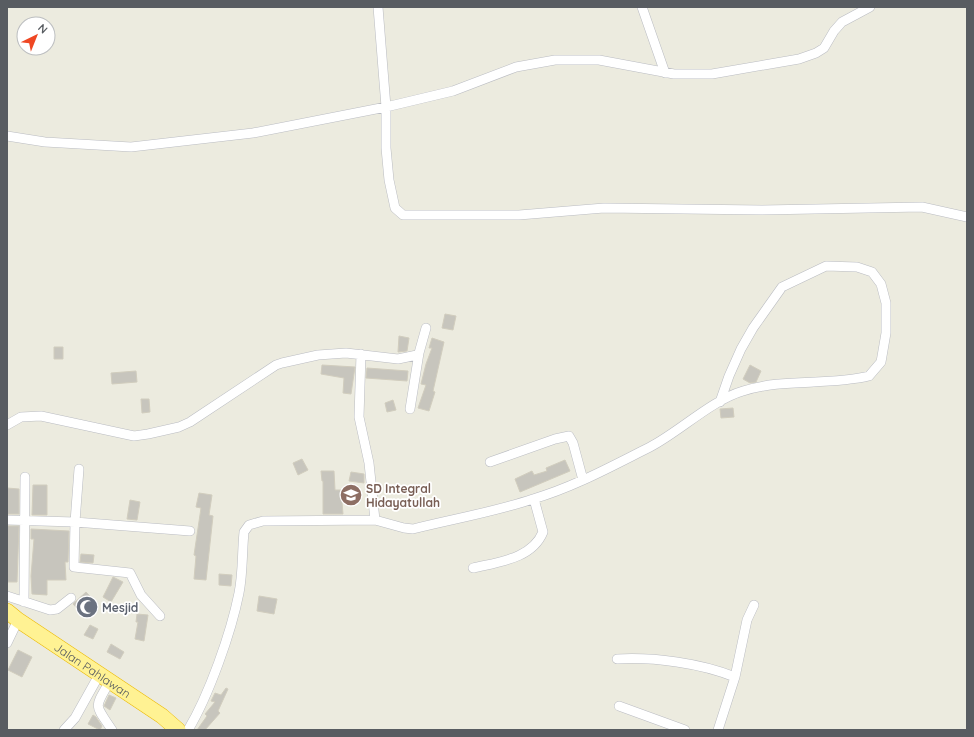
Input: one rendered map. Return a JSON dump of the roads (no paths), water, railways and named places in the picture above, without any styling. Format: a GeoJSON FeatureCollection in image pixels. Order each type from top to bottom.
{"type":"FeatureCollection","features":[{"type":"Feature","properties":{"kind":"highway","name":"Jalan Pahlawan"},"geometry":{"type":"LineString","coordinates":[[13,616],[162,716],[178,730]]}},
{"type":"Feature","properties":{"kind":"street"},"geometry":{"type":"LineString","coordinates":[[378,7],[386,108],[386,148],[389,180],[395,208],[401,214],[407,216],[519,215],[604,208],[762,210],[922,207],[967,217]]}},
{"type":"Feature","properties":{"kind":"street"},"geometry":{"type":"LineString","coordinates":[[642,7],[665,73]]}},
{"type":"Feature","properties":{"kind":"street"},"geometry":{"type":"LineString","coordinates":[[7,136],[45,142],[131,147],[254,133],[386,108],[453,91],[516,67],[555,60],[599,60],[665,73],[712,74],[799,59],[819,52],[842,22],[870,7]]}},
{"type":"Feature","properties":{"kind":"street"},"geometry":{"type":"LineString","coordinates":[[188,730],[196,717],[211,681],[229,630],[239,592],[246,528],[249,525],[270,520],[337,522],[375,520],[412,529],[534,499],[583,480],[651,446],[720,402],[742,391],[764,386],[811,384],[863,377],[872,373],[881,362],[886,333],[886,303],[881,284],[872,272],[857,267],[826,266],[782,287],[753,328],[729,376],[720,402]]}},
{"type":"Feature","properties":{"kind":"street"},"geometry":{"type":"LineString","coordinates":[[410,409],[419,353],[426,328]]}},
{"type":"Feature","properties":{"kind":"street"},"geometry":{"type":"LineString","coordinates":[[7,425],[21,417],[41,416],[134,436],[148,434],[179,427],[190,422],[276,365],[318,355],[346,353],[398,359],[417,355],[419,353]]}},
{"type":"Feature","properties":{"kind":"street"},"geometry":{"type":"LineString","coordinates":[[361,354],[359,417],[369,463],[375,520]]}},
{"type":"Feature","properties":{"kind":"street"},"geometry":{"type":"LineString","coordinates":[[490,462],[555,439],[569,436],[573,443],[583,480]]}},
{"type":"Feature","properties":{"kind":"street"},"geometry":{"type":"LineString","coordinates":[[79,469],[74,522],[74,567],[130,573],[142,595],[160,616]]}},
{"type":"Feature","properties":{"kind":"street"},"geometry":{"type":"LineString","coordinates":[[24,602],[26,522],[25,477]]}},
{"type":"Feature","properties":{"kind":"street"},"geometry":{"type":"LineString","coordinates":[[473,568],[514,558],[530,550],[536,545],[543,532],[534,499]]}},
{"type":"Feature","properties":{"kind":"street"},"geometry":{"type":"LineString","coordinates":[[7,520],[26,522],[74,522],[190,531]]}},
{"type":"Feature","properties":{"kind":"street"},"geometry":{"type":"LineString","coordinates":[[7,596],[54,610],[71,598]]}},
{"type":"Feature","properties":{"kind":"street"},"geometry":{"type":"LineString","coordinates":[[718,730],[735,677],[747,620],[754,605]]}},
{"type":"Feature","properties":{"kind":"street"},"geometry":{"type":"LineString","coordinates":[[7,643],[13,616]]}},
{"type":"Feature","properties":{"kind":"street"},"geometry":{"type":"LineString","coordinates":[[617,659],[645,658],[701,667],[735,677]]}},
{"type":"Feature","properties":{"kind":"street"},"geometry":{"type":"LineString","coordinates":[[64,730],[75,718],[104,678]]}},
{"type":"Feature","properties":{"kind":"street"},"geometry":{"type":"LineString","coordinates":[[104,678],[98,708],[112,730]]}},
{"type":"Feature","properties":{"kind":"street"},"geometry":{"type":"LineString","coordinates":[[619,706],[685,730]]}},
{"type":"Feature","properties":{"kind":"place","name":"SD Integral Hidayatullah"},"geometry":{"type":"Point","coordinates":[351,495]}},
{"type":"Feature","properties":{"kind":"place","name":"Mesjid"},"geometry":{"type":"Point","coordinates":[87,607]}}]}
